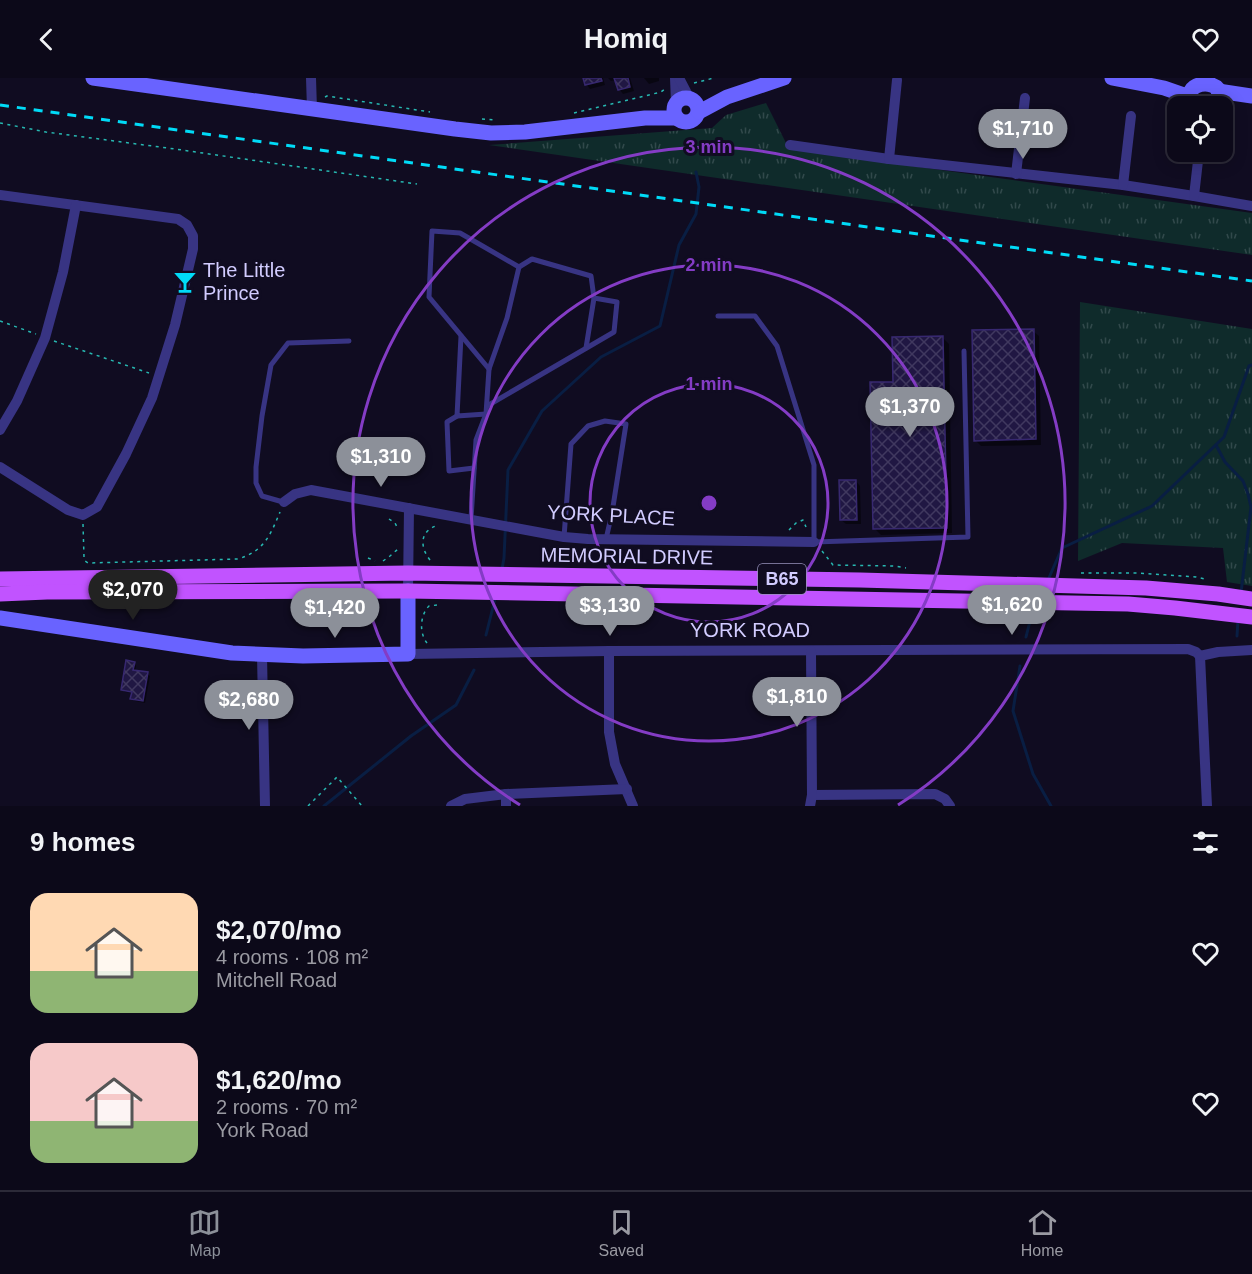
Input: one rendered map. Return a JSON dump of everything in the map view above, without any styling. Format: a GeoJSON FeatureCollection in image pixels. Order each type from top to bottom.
{"type":"FeatureCollection","features":[{"type":"Feature","properties":{"kind":"main road"},"geometry":{"type":"LineString","coordinates":[[93,78],[159,83],[312,109],[499,133],[543,131],[645,118],[682,97],[727,98],[784,78]]}},
{"type":"Feature","properties":{"kind":"main road"},"geometry":{"type":"LineString","coordinates":[[1112,78],[1164,88],[1249,96]]}},
{"type":"Feature","properties":{"kind":"main road","name":"MEMORIAL DRIVE"},"geometry":{"type":"LineString","coordinates":[[0,579],[408,573],[860,580],[1146,588],[1252,599]]}},
{"type":"Feature","properties":{"kind":"main road"},"geometry":{"type":"LineString","coordinates":[[408,591],[408,654]]}},
{"type":"Feature","properties":{"kind":"main road","name":"MEMORIAL DRIVE"},"geometry":{"type":"LineString","coordinates":[[0,594],[408,591],[1128,604],[1252,617]]}},
{"type":"Feature","properties":{"kind":"main road","name":"YORK ROAD"},"geometry":{"type":"LineString","coordinates":[[0,618],[232,653],[303,656],[408,654]]}},
{"type":"Feature","properties":{"kind":"street"},"geometry":{"type":"LineString","coordinates":[[311,78],[312,109]]}},
{"type":"Feature","properties":{"kind":"street"},"geometry":{"type":"LineString","coordinates":[[889,159],[897,80]]}},
{"type":"Feature","properties":{"kind":"street"},"geometry":{"type":"LineString","coordinates":[[1016,174],[1025,98]]}},
{"type":"Feature","properties":{"kind":"street"},"geometry":{"type":"LineString","coordinates":[[1123,185],[1131,116]]}},
{"type":"Feature","properties":{"kind":"street"},"geometry":{"type":"LineString","coordinates":[[790,145],[889,159],[1123,185],[1252,207]]}},
{"type":"Feature","properties":{"kind":"street"},"geometry":{"type":"LineString","coordinates":[[1194,196],[1198,162]]}},
{"type":"Feature","properties":{"kind":"street"},"geometry":{"type":"LineString","coordinates":[[0,195],[178,219],[187,225],[193,236],[193,249],[175,325],[152,398],[126,454],[97,507],[83,514],[68,510],[0,467]]}},
{"type":"Feature","properties":{"kind":"street"},"geometry":{"type":"LineString","coordinates":[[0,430],[17,401],[45,338],[63,272],[76,205]]}},
{"type":"Feature","properties":{"kind":"street","name":"YORK PLACE"},"geometry":{"type":"LineString","coordinates":[[284,502],[295,494],[311,490],[564,537],[814,542]]}},
{"type":"Feature","properties":{"kind":"street"},"geometry":{"type":"LineString","coordinates":[[408,591],[409,508]]}},
{"type":"Feature","properties":{"kind":"street","name":"YORK ROAD"},"geometry":{"type":"LineString","coordinates":[[408,654],[1188,649],[1200,656]]}},
{"type":"Feature","properties":{"kind":"street"},"geometry":{"type":"LineString","coordinates":[[1207,806],[1200,656],[1218,651],[1252,650]]}},
{"type":"Feature","properties":{"kind":"street"},"geometry":{"type":"LineString","coordinates":[[609,651],[609,732],[615,764],[633,806]]}},
{"type":"Feature","properties":{"kind":"street"},"geometry":{"type":"LineString","coordinates":[[811,651],[811,800],[935,794],[945,799],[950,806]]}},
{"type":"Feature","properties":{"kind":"street"},"geometry":{"type":"LineString","coordinates":[[262,655],[265,806]]}},
{"type":"Feature","properties":{"kind":"street"},"geometry":{"type":"LineString","coordinates":[[451,806],[465,799],[506,794],[627,789]]}},
{"type":"Feature","properties":{"kind":"street"},"geometry":{"type":"LineString","coordinates":[[506,794],[506,806]]}},
{"type":"Feature","properties":{"kind":"lane"},"geometry":{"type":"LineString","coordinates":[[489,369],[429,297],[432,231],[460,232],[519,267]]}},
{"type":"Feature","properties":{"kind":"lane"},"geometry":{"type":"LineString","coordinates":[[471,520],[476,440],[486,414],[489,369],[507,318],[519,267],[532,259],[591,276],[594,298],[586,348]]}},
{"type":"Feature","properties":{"kind":"lane"},"geometry":{"type":"LineString","coordinates":[[487,406],[614,332],[617,302],[594,298]]}},
{"type":"Feature","properties":{"kind":"lane"},"geometry":{"type":"LineString","coordinates":[[718,316],[755,316],[777,346],[814,465],[814,542],[968,537],[964,351]]}},
{"type":"Feature","properties":{"kind":"lane"},"geometry":{"type":"LineString","coordinates":[[457,416],[461,335]]}},
{"type":"Feature","properties":{"kind":"lane"},"geometry":{"type":"LineString","coordinates":[[284,502],[262,496],[256,483],[261,426],[271,365],[288,343],[349,341]]}},
{"type":"Feature","properties":{"kind":"lane"},"geometry":{"type":"LineString","coordinates":[[474,468],[449,471],[447,422],[457,416],[486,414]]}},
{"type":"Feature","properties":{"kind":"lane"},"geometry":{"type":"LineString","coordinates":[[564,537],[571,444],[588,426],[605,421],[626,424],[606,539]]}},
{"type":"Feature","properties":{"kind":"path"},"geometry":{"type":"LineString","coordinates":[[574,113],[661,92],[669,85],[682,97],[714,78]]}},
{"type":"Feature","properties":{"kind":"path"},"geometry":{"type":"LineString","coordinates":[[325,97],[430,112]]}},
{"type":"Feature","properties":{"kind":"path"},"geometry":{"type":"LineString","coordinates":[[483,119],[494,120]]}},
{"type":"Feature","properties":{"kind":"path"},"geometry":{"type":"LineString","coordinates":[[0,123],[46,132],[417,184]]}},
{"type":"Feature","properties":{"kind":"path"},"geometry":{"type":"LineString","coordinates":[[0,321],[159,376]]}},
{"type":"Feature","properties":{"kind":"path"},"geometry":{"type":"LineString","coordinates":[[83,514],[84,557],[88,563],[238,559],[256,552],[263,545],[284,502]]}},
{"type":"Feature","properties":{"kind":"path"},"geometry":{"type":"LineString","coordinates":[[389,519],[399,530]]}},
{"type":"Feature","properties":{"kind":"path"},"geometry":{"type":"LineString","coordinates":[[433,561],[422,549],[422,541],[431,527],[443,525]]}},
{"type":"Feature","properties":{"kind":"path"},"geometry":{"type":"LineString","coordinates":[[814,542],[833,565],[894,566],[913,569]]}},
{"type":"Feature","properties":{"kind":"path"},"geometry":{"type":"LineString","coordinates":[[382,561],[395,552],[399,543]]}},
{"type":"Feature","properties":{"kind":"path"},"geometry":{"type":"LineString","coordinates":[[368,558],[376,561]]}},
{"type":"Feature","properties":{"kind":"path"},"geometry":{"type":"LineString","coordinates":[[428,644],[423,637],[423,613],[429,606],[441,607]]}},
{"type":"Feature","properties":{"kind":"path"},"geometry":{"type":"LineString","coordinates":[[308,806],[337,777],[362,806]]}},
{"type":"Feature","properties":{"kind":"green space"},"geometry":{"type":"Polygon","coordinates":[[[766,103],[789,149],[1252,213],[1252,255],[489,145],[712,128],[726,115],[766,103]]]}},
{"type":"Feature","properties":{"kind":"green space"},"geometry":{"type":"Polygon","coordinates":[[[1080,302],[1252,329],[1252,586],[1227,582],[1223,548],[1122,543],[1078,561],[1080,302]]]}},
{"type":"Feature","properties":{"kind":"building"},"geometry":{"type":"Polygon","coordinates":[[[583,78],[601,78],[602,81],[585,85],[583,78]]]}},
{"type":"Feature","properties":{"kind":"building"},"geometry":{"type":"Polygon","coordinates":[[[614,78],[628,78],[630,87],[618,90],[614,78]]]}},
{"type":"Feature","properties":{"kind":"building"},"geometry":{"type":"Polygon","coordinates":[[[1034,329],[1036,439],[974,441],[972,330],[1034,329]]]}},
{"type":"Feature","properties":{"kind":"building"},"geometry":{"type":"Polygon","coordinates":[[[943,336],[947,528],[873,529],[870,382],[893,382],[892,337],[943,336]]]}},
{"type":"Feature","properties":{"kind":"building"},"geometry":{"type":"Polygon","coordinates":[[[839,480],[856,480],[857,520],[840,520],[839,480]]]}},
{"type":"Feature","properties":{"kind":"building"},"geometry":{"type":"Polygon","coordinates":[[[126,660],[135,662],[133,670],[148,672],[143,701],[130,699],[132,692],[121,690],[126,660]]]}},
{"type":"Feature","properties":{"kind":"waterway"},"geometry":{"type":"LineString","coordinates":[[502,569],[508,470],[542,411],[601,357],[660,326],[679,245],[696,214],[699,187],[696,172]]}},
{"type":"Feature","properties":{"kind":"waterway"},"geometry":{"type":"LineString","coordinates":[[1048,580],[1062,548],[1152,506],[1224,437],[1249,366],[1252,365]]}},
{"type":"Feature","properties":{"kind":"waterway"},"geometry":{"type":"LineString","coordinates":[[1216,445],[1225,462],[1243,481],[1251,507],[1241,593]]}},
{"type":"Feature","properties":{"kind":"waterway"},"geometry":{"type":"LineString","coordinates":[[486,635],[495,599]]}},
{"type":"Feature","properties":{"kind":"waterway"},"geometry":{"type":"LineString","coordinates":[[1026,637],[1036,608]]}},
{"type":"Feature","properties":{"kind":"waterway"},"geometry":{"type":"LineString","coordinates":[[1237,636],[1238,620]]}},
{"type":"Feature","properties":{"kind":"waterway"},"geometry":{"type":"LineString","coordinates":[[1020,666],[1013,711],[1033,774],[1051,806]]}},
{"type":"Feature","properties":{"kind":"waterway"},"geometry":{"type":"LineString","coordinates":[[324,806],[411,736],[456,705],[474,670]]}},
{"type":"Feature","properties":{"kind":"railway"},"geometry":{"type":"LineString","coordinates":[[0,105],[1252,281]]}},
{"type":"Feature","properties":{"kind":"place","name":"The Little Prince"},"geometry":{"type":"Point","coordinates":[185,282]}}]}
